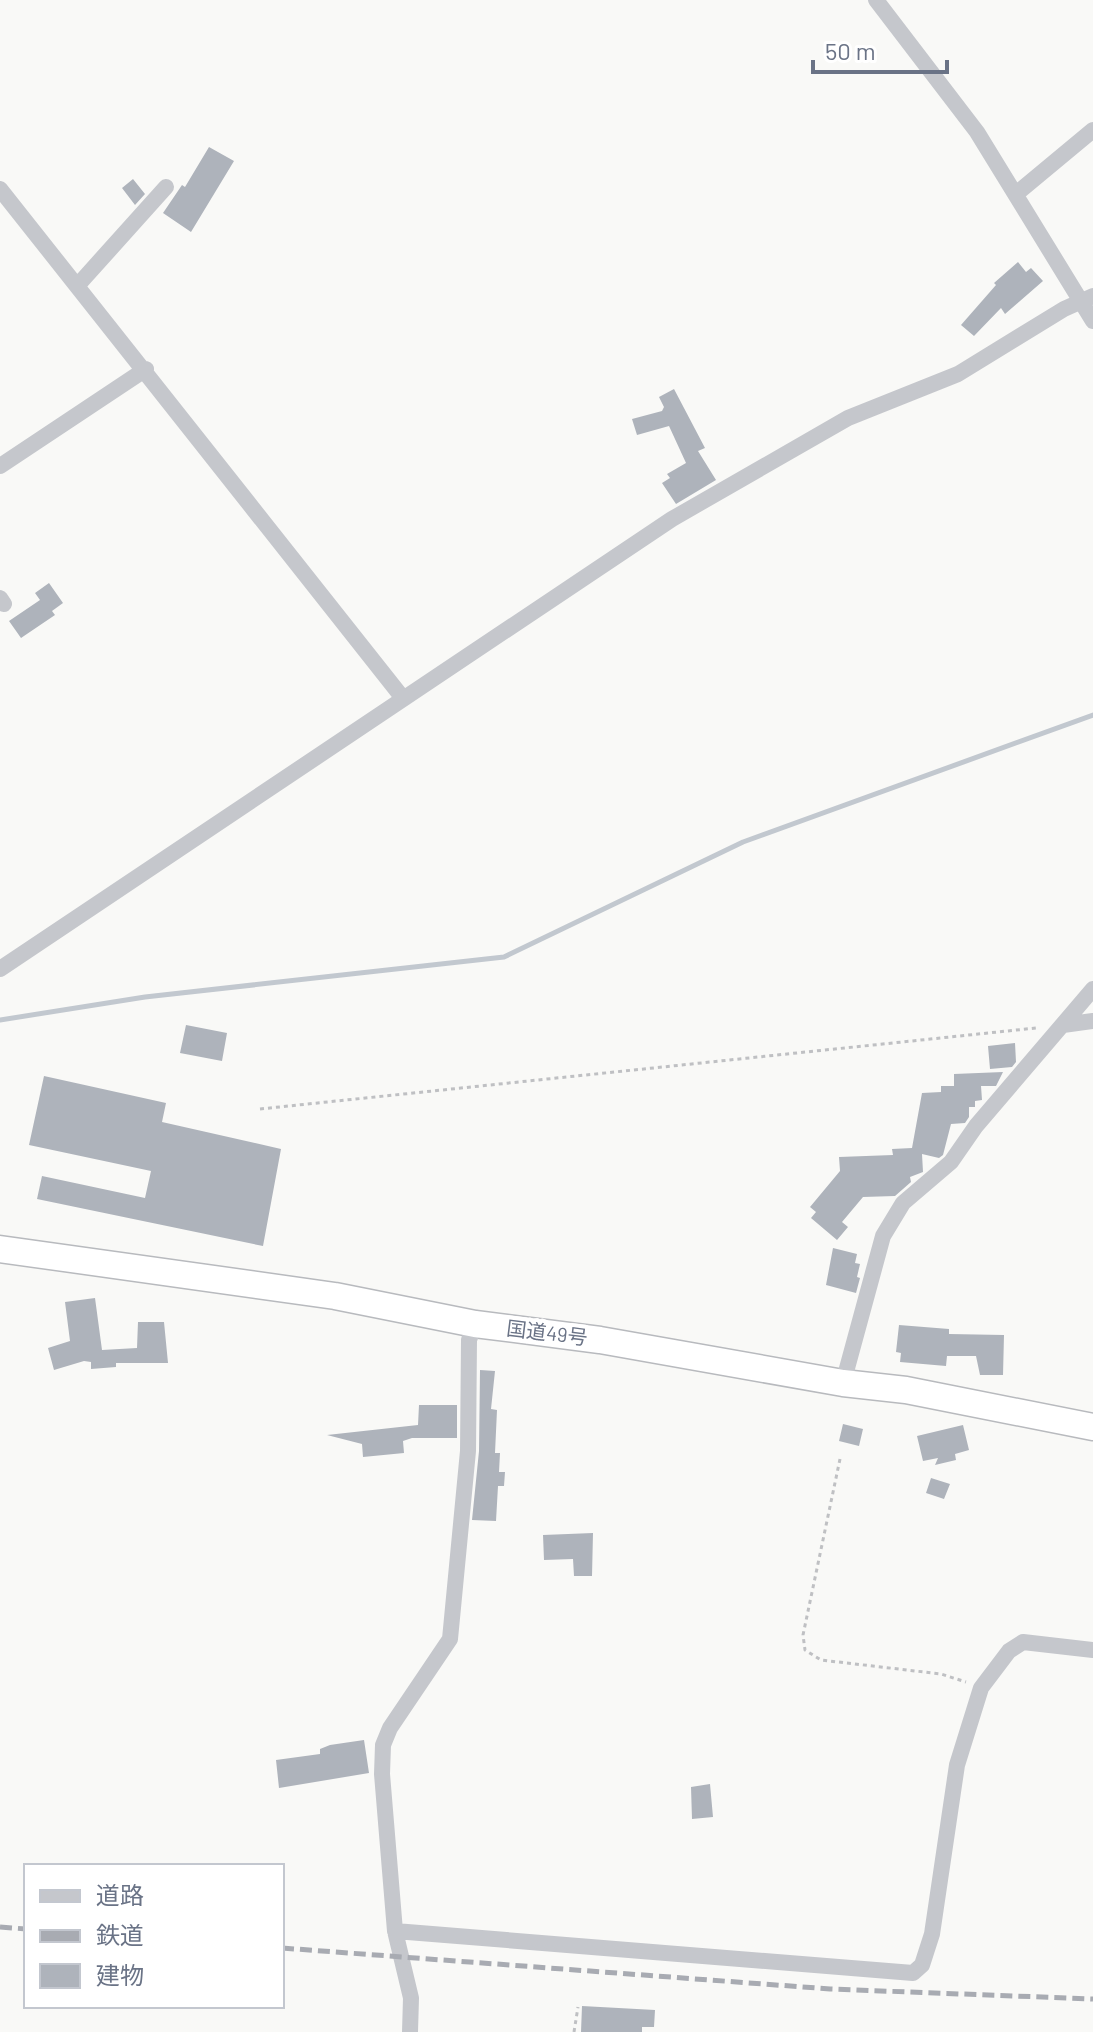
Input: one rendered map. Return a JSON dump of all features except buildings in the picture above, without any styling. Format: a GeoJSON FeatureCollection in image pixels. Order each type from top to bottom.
{"type":"FeatureCollection","features":[{"type":"Feature","properties":{"kind":"highway","name":"国道49号"},"geometry":{"type":"LineString","coordinates":[[0,1249],[335,1296],[475,1324],[678,1352],[843,1383],[906,1390],[1093,1427]]}},
{"type":"Feature","properties":{"kind":"street"},"geometry":{"type":"LineString","coordinates":[[876,0],[949,91],[1087,299],[1093,321]]}},
{"type":"Feature","properties":{"kind":"street"},"geometry":{"type":"LineString","coordinates":[[1016,194],[1093,130]]}},
{"type":"Feature","properties":{"kind":"street"},"geometry":{"type":"LineString","coordinates":[[78,285],[166,187]]}},
{"type":"Feature","properties":{"kind":"street"},"geometry":{"type":"LineString","coordinates":[[0,189],[146,369],[402,697]]}},
{"type":"Feature","properties":{"kind":"street"},"geometry":{"type":"LineString","coordinates":[[0,969],[672,519],[848,418],[978,364],[1064,309],[1087,299]]}},
{"type":"Feature","properties":{"kind":"street"},"geometry":{"type":"LineString","coordinates":[[0,466],[146,369]]}},
{"type":"Feature","properties":{"kind":"street"},"geometry":{"type":"LineString","coordinates":[[843,1383],[883,1236],[892,1215],[951,1162],[976,1126],[1093,989]]}},
{"type":"Feature","properties":{"kind":"street"},"geometry":{"type":"LineString","coordinates":[[1063,1025],[1093,1021]]}},
{"type":"Feature","properties":{"kind":"street"},"geometry":{"type":"LineString","coordinates":[[410,2032],[411,1998],[395,1931],[382,1774],[383,1745],[390,1728],[450,1639],[468,1451],[469,1340],[475,1324]]}},
{"type":"Feature","properties":{"kind":"street"},"geometry":{"type":"LineString","coordinates":[[395,1931],[913,1973],[922,1965],[932,1934],[957,1765],[980,1690],[1009,1651],[1023,1642],[1093,1650]]}},
{"type":"Feature","properties":{"kind":"path"},"geometry":{"type":"LineString","coordinates":[[260,1109],[1063,1025]]}},
{"type":"Feature","properties":{"kind":"path"},"geometry":{"type":"LineString","coordinates":[[840,1459],[803,1635],[805,1650],[821,1660],[941,1674],[980,1690]]}},
{"type":"Feature","properties":{"kind":"path"},"geometry":{"type":"LineString","coordinates":[[574,2032],[578,2007]]}},
{"type":"Feature","properties":{"kind":"waterway"},"geometry":{"type":"LineString","coordinates":[[0,1020],[145,997],[504,957],[743,842],[1093,715]]}},
{"type":"Feature","properties":{"kind":"railway"},"geometry":{"type":"LineString","coordinates":[[0,1927],[24,1929]]}},
{"type":"Feature","properties":{"kind":"railway"},"geometry":{"type":"LineString","coordinates":[[284,1948],[830,1989],[1093,1999]]}}]}
